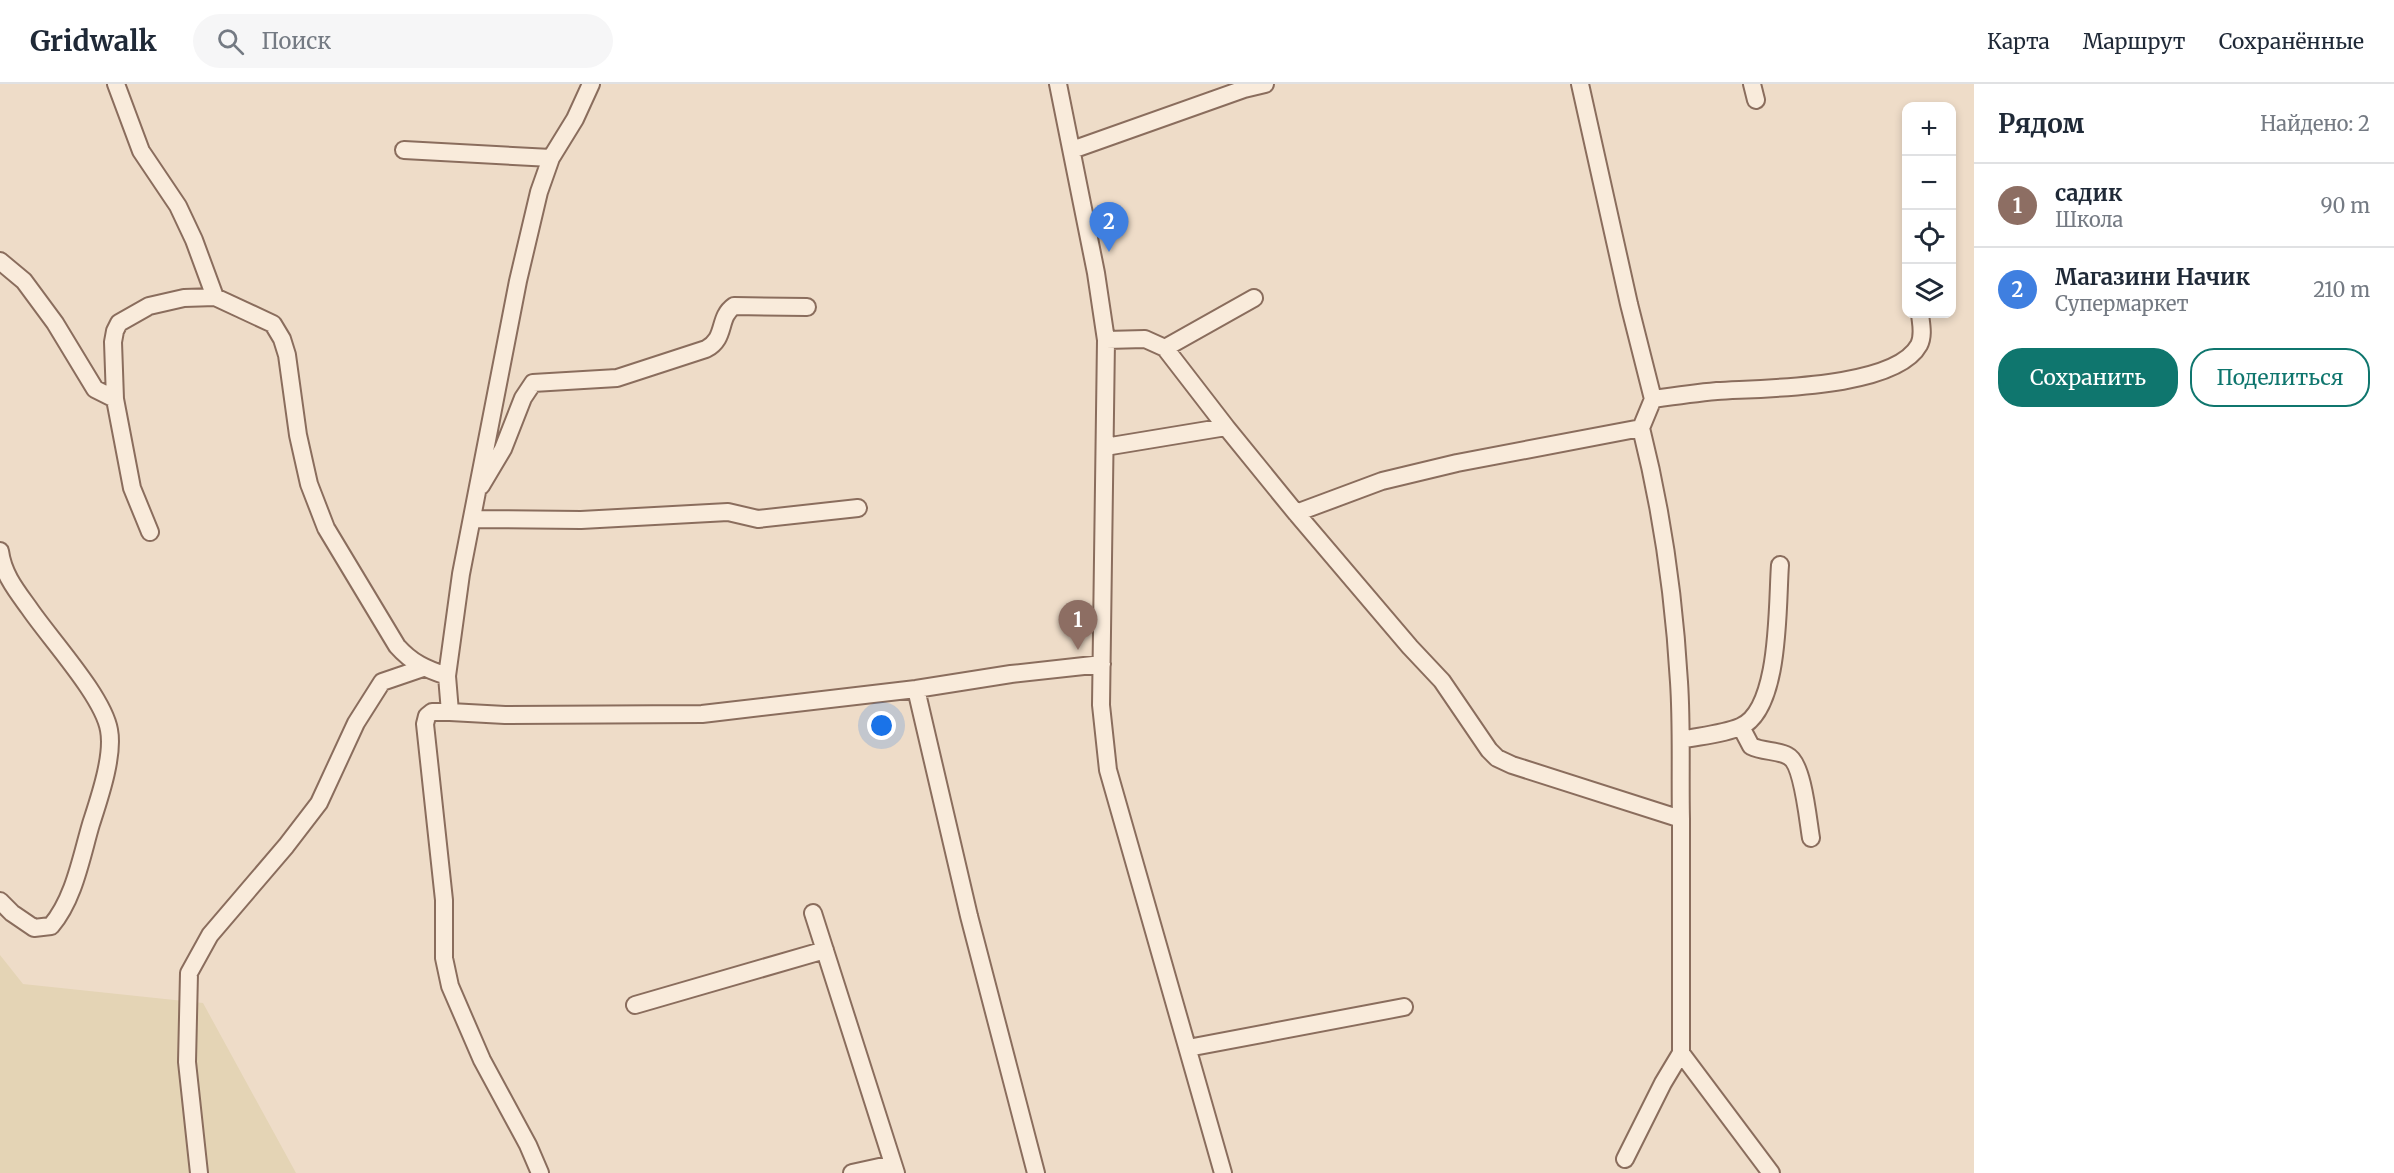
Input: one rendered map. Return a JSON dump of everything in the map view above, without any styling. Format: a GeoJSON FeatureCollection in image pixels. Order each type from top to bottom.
{"type":"FeatureCollection","features":[{"type":"Feature","properties":{"kind":"street"},"geometry":{"type":"LineString","coordinates":[[116,84],[141,151],[178,207],[194,240],[215,297]]}},
{"type":"Feature","properties":{"kind":"street"},"geometry":{"type":"LineString","coordinates":[[450,712],[447,676],[461,574],[474,497],[518,281],[538,192],[551,158],[575,119],[591,84]]}},
{"type":"Feature","properties":{"kind":"street"},"geometry":{"type":"LineString","coordinates":[[1058,84],[1106,340],[1101,705],[1108,770],[1222,1173]]}},
{"type":"Feature","properties":{"kind":"street"},"geometry":{"type":"LineString","coordinates":[[1072,150],[1265,84]]}},
{"type":"Feature","properties":{"kind":"street"},"geometry":{"type":"LineString","coordinates":[[1580,84],[1629,304],[1653,399],[1641,428],[1660,510],[1671,593],[1679,683],[1681,1053],[1663,1083],[1625,1159]]}},
{"type":"Feature","properties":{"kind":"street"},"geometry":{"type":"LineString","coordinates":[[404,150],[551,158]]}},
{"type":"Feature","properties":{"kind":"street"},"geometry":{"type":"LineString","coordinates":[[0,261],[31,289],[55,323],[95,389],[115,399]]}},
{"type":"Feature","properties":{"kind":"street"},"geometry":{"type":"LineString","coordinates":[[150,532],[132,488],[115,399],[113,342],[120,323],[149,306],[184,298],[215,297],[273,324],[282,339],[287,355],[298,435],[309,484],[326,528],[397,646],[409,659],[423,668],[447,676]]}},
{"type":"Feature","properties":{"kind":"street"},"geometry":{"type":"LineString","coordinates":[[1165,348],[1254,298]]}},
{"type":"Feature","properties":{"kind":"street"},"geometry":{"type":"LineString","coordinates":[[474,497],[503,449],[523,398],[533,383],[617,378],[706,349],[718,342],[725,316],[734,306],[807,307]]}},
{"type":"Feature","properties":{"kind":"street"},"geometry":{"type":"LineString","coordinates":[[1653,399],[1717,391],[1788,388],[1867,377],[1902,361],[1918,348],[1923,337],[1921,318]]}},
{"type":"Feature","properties":{"kind":"street"},"geometry":{"type":"LineString","coordinates":[[1106,340],[1145,339],[1165,348],[1296,513],[1410,647],[1442,681],[1497,759],[1681,819]]}},
{"type":"Feature","properties":{"kind":"street"},"geometry":{"type":"LineString","coordinates":[[1105,447],[1226,427]]}},
{"type":"Feature","properties":{"kind":"street"},"geometry":{"type":"LineString","coordinates":[[1296,513],[1382,481],[1457,463],[1641,428]]}},
{"type":"Feature","properties":{"kind":"street"},"geometry":{"type":"LineString","coordinates":[[472,519],[581,520],[728,512],[758,519],[858,508]]}},
{"type":"Feature","properties":{"kind":"street"},"geometry":{"type":"LineString","coordinates":[[0,554],[5,572],[15,588],[96,699],[104,714],[109,732],[109,750],[98,802],[77,873],[59,917],[51,927],[34,928],[12,913],[0,901]]}},
{"type":"Feature","properties":{"kind":"street"},"geometry":{"type":"LineString","coordinates":[[1681,740],[1741,727],[1759,707],[1768,688],[1773,666],[1780,565]]}},
{"type":"Feature","properties":{"kind":"street"},"geometry":{"type":"LineString","coordinates":[[540,1173],[528,1145],[482,1060],[450,986],[444,958],[444,900],[425,724],[432,712],[505,715],[702,714],[1102,664]]}},
{"type":"Feature","properties":{"kind":"street"},"geometry":{"type":"LineString","coordinates":[[200,1173],[187,1062],[189,973],[210,935],[286,846],[319,803],[356,723],[382,682],[423,668]]}},
{"type":"Feature","properties":{"kind":"street"},"geometry":{"type":"LineString","coordinates":[[916,689],[969,916],[1036,1173]]}},
{"type":"Feature","properties":{"kind":"street"},"geometry":{"type":"LineString","coordinates":[[1741,727],[1751,746],[1788,756],[1796,764],[1811,838]]}},
{"type":"Feature","properties":{"kind":"street"},"geometry":{"type":"LineString","coordinates":[[813,913],[895,1168],[852,1173]]}},
{"type":"Feature","properties":{"kind":"street"},"geometry":{"type":"LineString","coordinates":[[635,1005],[825,950]]}},
{"type":"Feature","properties":{"kind":"street"},"geometry":{"type":"LineString","coordinates":[[1188,1048],[1404,1007]]}},
{"type":"Feature","properties":{"kind":"street"},"geometry":{"type":"LineString","coordinates":[[1681,1053],[1771,1173]]}},
{"type":"Feature","properties":{"kind":"shaded area"},"geometry":{"type":"Polygon","coordinates":[[[0,955],[23,984],[203,1003],[296,1173],[0,1173],[0,955]]]}},
{"type":"Feature","properties":{"kind":"place","name":"Магазини Начик"},"geometry":{"type":"Point","coordinates":[1109,252]}},
{"type":"Feature","properties":{"kind":"place","name":"садик"},"geometry":{"type":"Point","coordinates":[1078,650]}}]}
